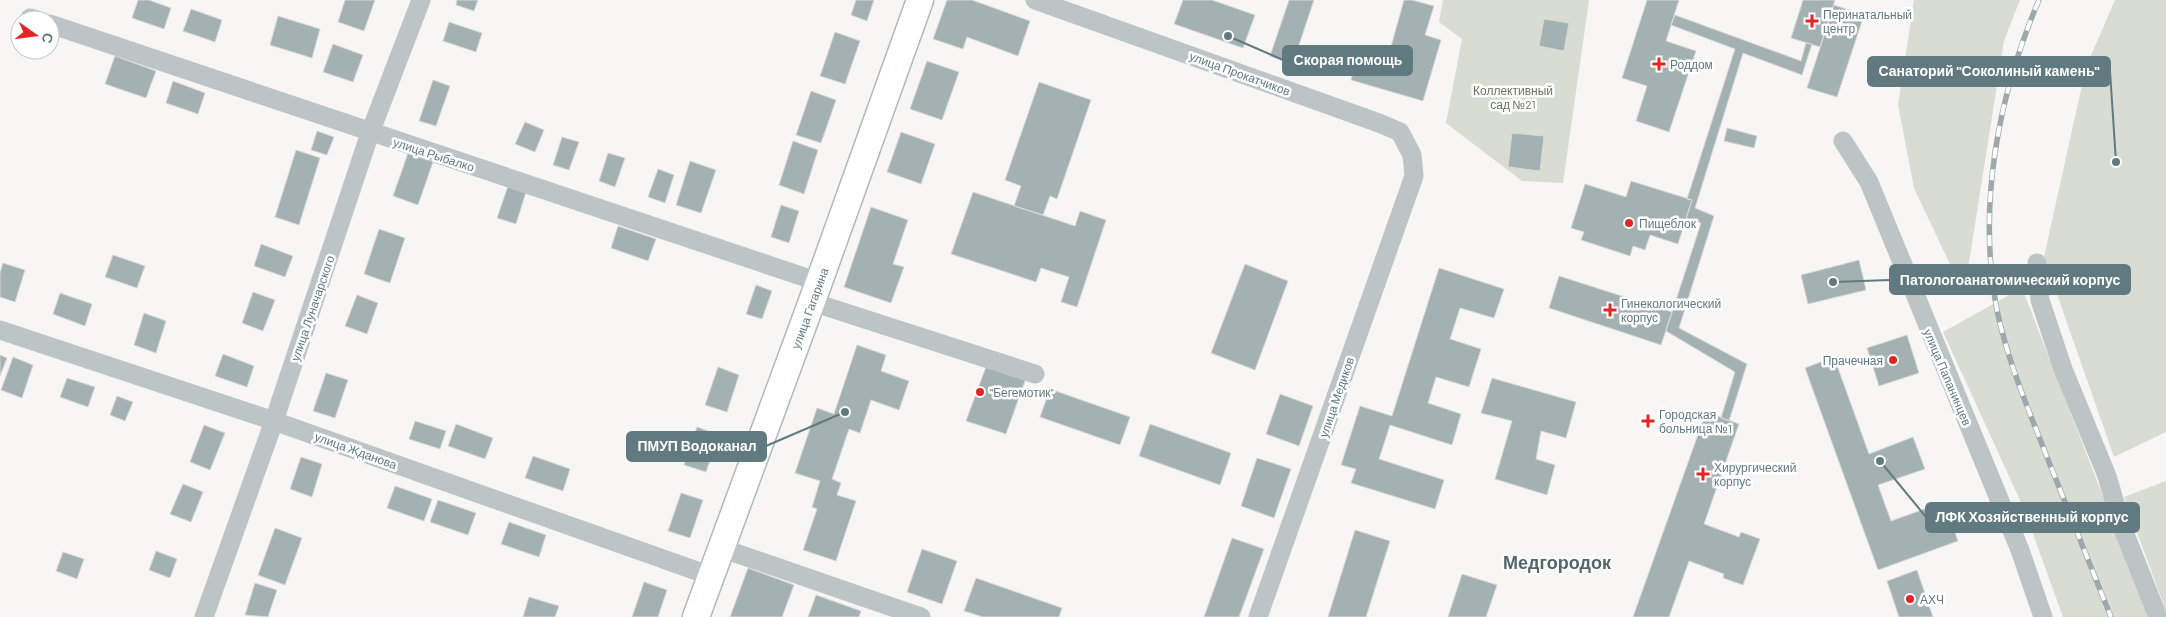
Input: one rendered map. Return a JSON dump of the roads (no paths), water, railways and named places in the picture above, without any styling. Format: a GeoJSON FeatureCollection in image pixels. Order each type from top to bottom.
{"type":"FeatureCollection","features":[{"type":"Feature","properties":{"kind":"street","name":"улица Луначарского"},"geometry":{"type":"LineString","coordinates":[[204,617],[274,420],[370,133],[421,0]]}},
{"type":"Feature","properties":{"kind":"street","name":"улица Гагарина"},"geometry":{"type":"LineString","coordinates":[[696,617],[816,292],[920,0]]}},
{"type":"Feature","properties":{"kind":"street","name":"улица Прокатчиков"},"geometry":{"type":"LineString","coordinates":[[1035,0],[1400,132],[1412,155],[1414,176]]}},
{"type":"Feature","properties":{"kind":"street","name":"улица Рыбалко"},"geometry":{"type":"LineString","coordinates":[[60,27],[370,133],[816,292],[1035,374]]}},
{"type":"Feature","properties":{"kind":"street","name":"улица Папанинцев"},"geometry":{"type":"LineString","coordinates":[[1843,141],[1869,182],[2020,550],[2043,617]]}},
{"type":"Feature","properties":{"kind":"street","name":"улица Медиков"},"geometry":{"type":"LineString","coordinates":[[1258,617],[1414,176]]}},
{"type":"Feature","properties":{"kind":"street"},"geometry":{"type":"LineString","coordinates":[[2038,263],[2040,300],[2063,369],[2107,476],[2122,524],[2158,617]]}},
{"type":"Feature","properties":{"kind":"street","name":"улица Жданова"},"geometry":{"type":"LineString","coordinates":[[0,330],[274,420],[710,576]]}},
{"type":"Feature","properties":{"kind":"street"},"geometry":{"type":"LineString","coordinates":[[721,548],[921,617]]}},
{"type":"Feature","properties":{"kind":"railway"},"geometry":{"type":"LineString","coordinates":[[2039,0],[2012,74],[1995,152],[1989,231],[1991,271],[2001,328],[2012,364],[2031,417],[2111,617]]}},
{"type":"Feature","properties":{"kind":"place","name":"Перинатальный центр"},"geometry":{"type":"Point","coordinates":[1812,21]}},
{"type":"Feature","properties":{"kind":"place","name":"Скорая помощь"},"geometry":{"type":"Point","coordinates":[1228,36]}},
{"type":"Feature","properties":{"kind":"place","name":"Роддом"},"geometry":{"type":"Point","coordinates":[1659,64]}},
{"type":"Feature","properties":{"kind":"place","name":"Санаторий \"Соколиный камень\""},"geometry":{"type":"Point","coordinates":[2116,162]}},
{"type":"Feature","properties":{"kind":"place","name":"Пищеблок"},"geometry":{"type":"Point","coordinates":[1629,223]}},
{"type":"Feature","properties":{"kind":"place","name":"Патологоанатомический корпус"},"geometry":{"type":"Point","coordinates":[1833,282]}},
{"type":"Feature","properties":{"kind":"place","name":"Гинекологический корпус"},"geometry":{"type":"Point","coordinates":[1610,310]}},
{"type":"Feature","properties":{"kind":"place","name":"Прачечная"},"geometry":{"type":"Point","coordinates":[1893,360]}},
{"type":"Feature","properties":{"kind":"place","name":"\"Бегемотик\""},"geometry":{"type":"Point","coordinates":[980,392]}},
{"type":"Feature","properties":{"kind":"place","name":"ПМУП Водоканал"},"geometry":{"type":"Point","coordinates":[845,412]}},
{"type":"Feature","properties":{"kind":"place","name":"Городская больница №1"},"geometry":{"type":"Point","coordinates":[1648,421]}},
{"type":"Feature","properties":{"kind":"place","name":"ЛФК Хозяйственный корпус"},"geometry":{"type":"Point","coordinates":[1880,461]}},
{"type":"Feature","properties":{"kind":"place","name":"Хирургический корпус"},"geometry":{"type":"Point","coordinates":[1703,474]}},
{"type":"Feature","properties":{"kind":"place","name":"АХЧ"},"geometry":{"type":"Point","coordinates":[1910,599]}},
{"type":"Feature","properties":{"kind":"district","name":"Медгородок"},"geometry":{"type":"Point","coordinates":[1557,562]}},
{"type":"Feature","properties":{"kind":"park label","name":"Коллективный сад №21"},"geometry":{"type":"Point","coordinates":[1513,97]}}]}
